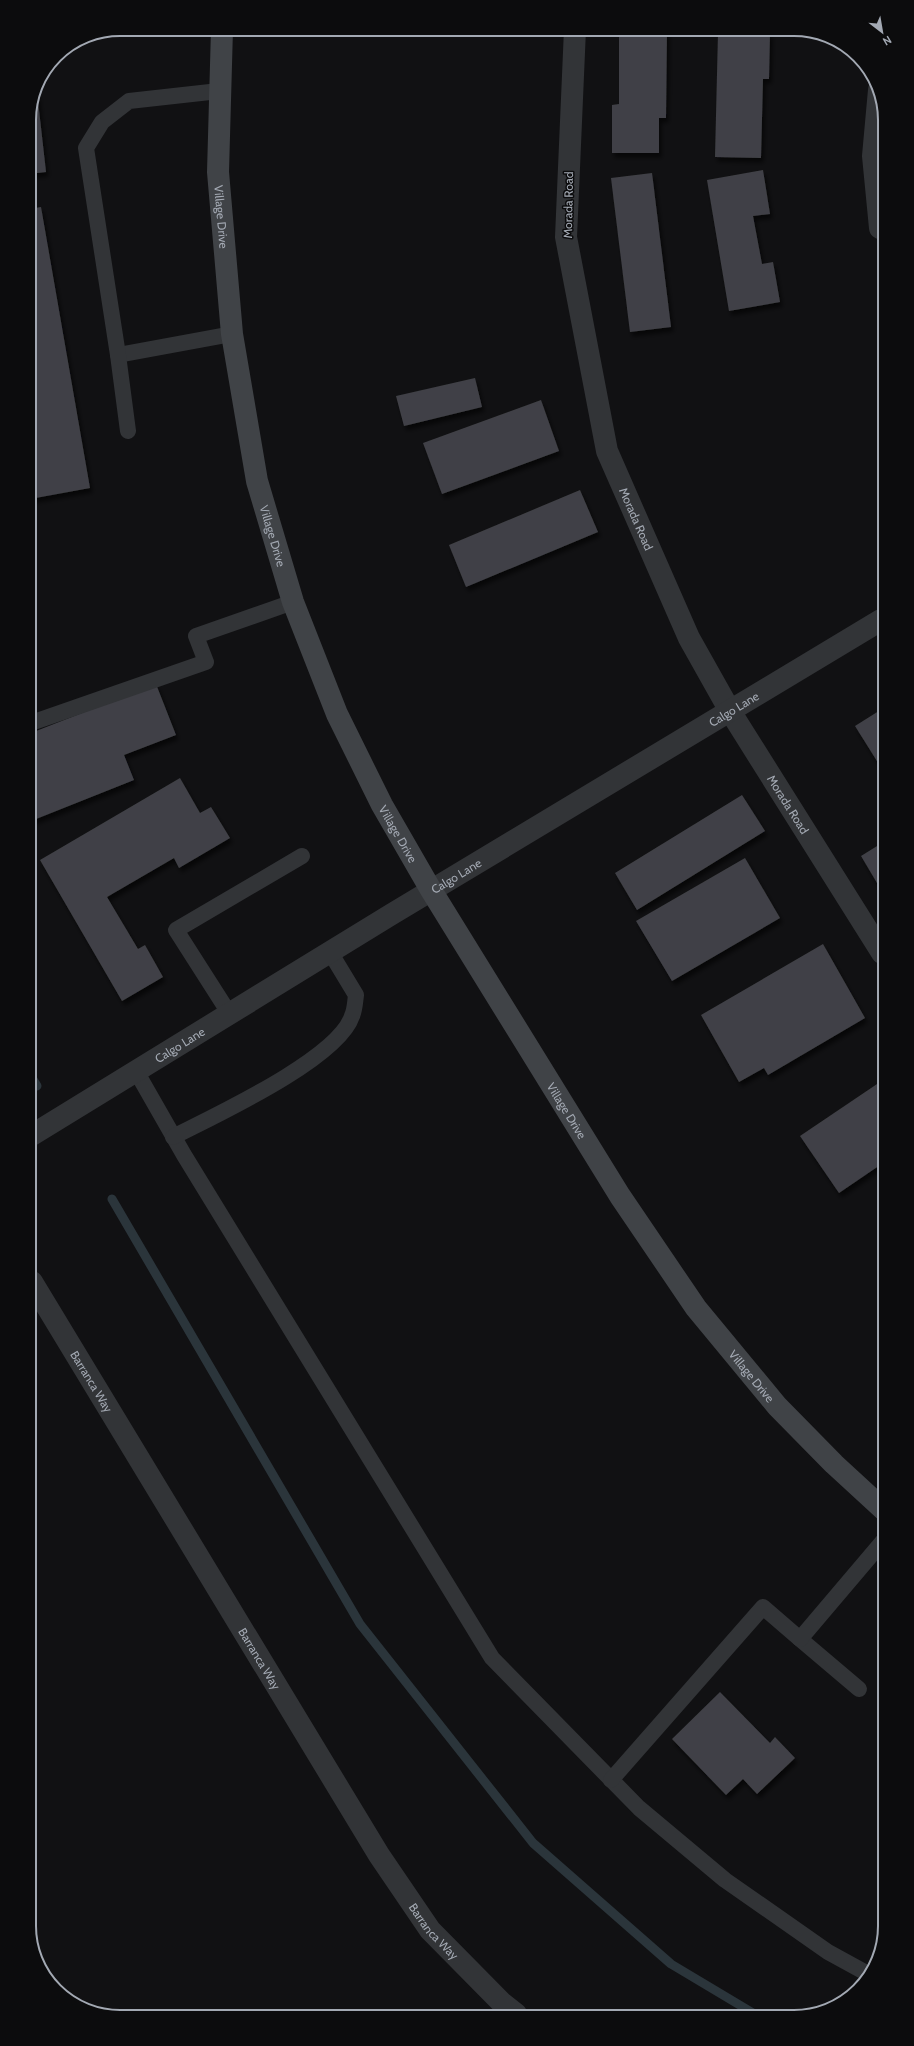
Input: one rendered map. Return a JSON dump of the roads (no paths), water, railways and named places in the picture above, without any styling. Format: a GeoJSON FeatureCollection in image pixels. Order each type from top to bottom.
{"type":"FeatureCollection","features":[{"type":"Feature","properties":{"kind":"main road","name":"Village Drive"},"geometry":{"type":"LineString","coordinates":[[222,36],[218,172],[232,334],[257,481],[293,602],[337,714],[382,805],[431,890],[620,1196],[696,1308],[777,1406],[834,1464],[878,1504]]}},
{"type":"Feature","properties":{"kind":"street","name":"Morada Road"},"geometry":{"type":"LineString","coordinates":[[575,36],[566,237],[607,451],[689,638],[730,711],[878,947]]}},
{"type":"Feature","properties":{"kind":"street"},"geometry":{"type":"LineString","coordinates":[[877,114],[873,156],[878,207]]}},
{"type":"Feature","properties":{"kind":"street","name":"Calgo Lane"},"geometry":{"type":"LineString","coordinates":[[36,1133],[431,890],[878,622]]}},
{"type":"Feature","properties":{"kind":"street","name":"Barranca Way"},"geometry":{"type":"LineString","coordinates":[[36,1289],[379,1855],[430,1930],[502,2004],[510,2010]]}},
{"type":"Feature","properties":{"kind":"lane"},"geometry":{"type":"LineString","coordinates":[[128,431],[118,355],[86,148],[102,122],[129,101],[220,91]]}},
{"type":"Feature","properties":{"kind":"lane"},"geometry":{"type":"LineString","coordinates":[[118,355],[232,334]]}},
{"type":"Feature","properties":{"kind":"lane"},"geometry":{"type":"LineString","coordinates":[[36,721],[206,662],[196,636],[293,602]]}},
{"type":"Feature","properties":{"kind":"lane"},"geometry":{"type":"LineString","coordinates":[[229,1014],[176,930],[302,856]]}},
{"type":"Feature","properties":{"kind":"lane"},"geometry":{"type":"LineString","coordinates":[[173,1137],[259,1094],[328,1047],[343,1030],[352,1017],[356,995],[330,952]]}},
{"type":"Feature","properties":{"kind":"lane"},"geometry":{"type":"LineString","coordinates":[[136,1071],[173,1137],[492,1658],[639,1808],[725,1880],[828,1952],[865,1972]]}},
{"type":"Feature","properties":{"kind":"lane"},"geometry":{"type":"LineString","coordinates":[[800,1639],[878,1547]]}},
{"type":"Feature","properties":{"kind":"lane"},"geometry":{"type":"LineString","coordinates":[[611,1780],[763,1607],[859,1689]]}},
{"type":"Feature","properties":{"kind":"waterway"},"geometry":{"type":"LineString","coordinates":[[112,1199],[360,1624],[533,1843],[671,1964],[748,2010]]}}]}
